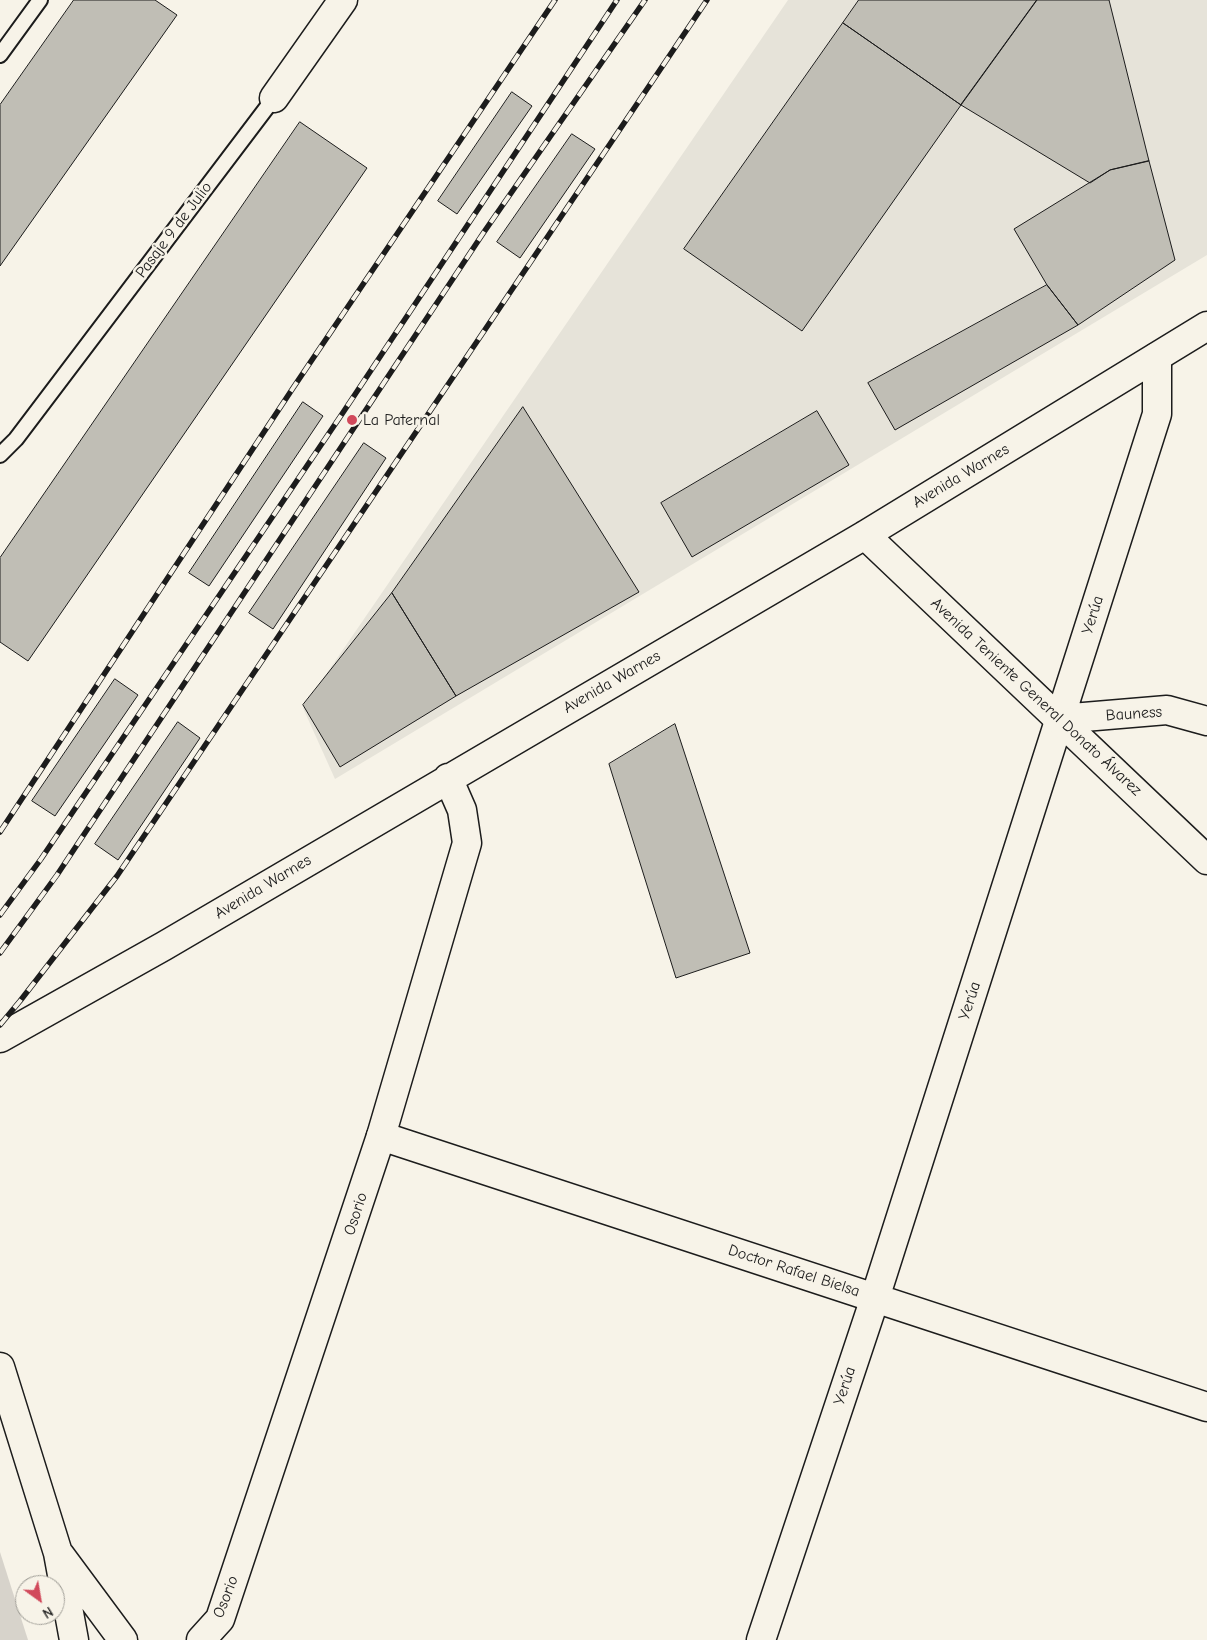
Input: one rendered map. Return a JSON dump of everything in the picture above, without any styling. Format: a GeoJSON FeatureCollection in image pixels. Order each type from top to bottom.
{"type":"FeatureCollection","features":[{"type":"Feature","properties":{"kind":"street","name":"Pasaje 9 de Julio"},"geometry":{"type":"LineString","coordinates":[[274,98],[343,0]]}},
{"type":"Feature","properties":{"kind":"street","name":"Avenida Warnes"},"geometry":{"type":"LineString","coordinates":[[3,1037],[164,946],[865,535],[1207,326]]}},
{"type":"Feature","properties":{"kind":"street","name":"Yerúa"},"geometry":{"type":"LineString","coordinates":[[761,1640],[874,1298],[1156,414],[1157,357]]}},
{"type":"Feature","properties":{"kind":"street","name":"Avenida Teniente General Donato Álvarez"},"geometry":{"type":"LineString","coordinates":[[865,535],[1207,860]]}},
{"type":"Feature","properties":{"kind":"street","name":"Bauness"},"geometry":{"type":"LineString","coordinates":[[1060,719],[1167,710],[1207,720]]}},
{"type":"Feature","properties":{"kind":"street","name":"Osorio"},"geometry":{"type":"LineString","coordinates":[[201,1640],[220,1629],[381,1136],[467,843],[462,810],[448,778]]}},
{"type":"Feature","properties":{"kind":"street","name":"Doctor Rafael Bielsa"},"geometry":{"type":"LineString","coordinates":[[381,1136],[1207,1407]]}},
{"type":"Feature","properties":{"kind":"street"},"geometry":{"type":"LineString","coordinates":[[0,1367],[58,1553],[74,1640]]}},
{"type":"Feature","properties":{"kind":"street"},"geometry":{"type":"LineString","coordinates":[[58,1553],[123,1640]]}},
{"type":"Feature","properties":{"kind":"lane"},"geometry":{"type":"LineString","coordinates":[[0,55],[40,0]]}},
{"type":"Feature","properties":{"kind":"lane","name":"Pasaje 9 de Julio"},"geometry":{"type":"LineString","coordinates":[[0,455],[16,439],[274,98]]}},
{"type":"Feature","properties":{"kind":"shaded area"},"geometry":{"type":"Polygon","coordinates":[[[788,0],[1207,0],[1207,255],[335,779],[303,708],[788,0]]]}},
{"type":"Feature","properties":{"kind":"shaded area"},"geometry":{"type":"Polygon","coordinates":[[[0,1552],[15,1599],[15,1625],[23,1625],[28,1640],[0,1640],[0,1552]]]}},
{"type":"Feature","properties":{"kind":"building"},"geometry":{"type":"Polygon","coordinates":[[[74,0],[155,0],[177,15],[0,266],[0,105],[74,0]]]}},
{"type":"Feature","properties":{"kind":"building"},"geometry":{"type":"Polygon","coordinates":[[[859,0],[1037,0],[961,105],[843,23],[859,0]]]}},
{"type":"Feature","properties":{"kind":"building"},"geometry":{"type":"Polygon","coordinates":[[[1037,0],[1109,0],[1149,161],[1110,170],[1090,183],[961,105],[1037,0]]]}},
{"type":"Feature","properties":{"kind":"building"},"geometry":{"type":"Polygon","coordinates":[[[843,23],[961,105],[802,331],[684,249],[843,23]]]}},
{"type":"Feature","properties":{"kind":"building"},"geometry":{"type":"Polygon","coordinates":[[[512,92],[532,106],[457,214],[438,201],[512,92]]]}},
{"type":"Feature","properties":{"kind":"building"},"geometry":{"type":"Polygon","coordinates":[[[300,122],[367,168],[28,661],[0,642],[0,558],[300,122]]]}},
{"type":"Feature","properties":{"kind":"building"},"geometry":{"type":"Polygon","coordinates":[[[572,134],[595,149],[520,258],[497,242],[572,134]]]}},
{"type":"Feature","properties":{"kind":"building"},"geometry":{"type":"Polygon","coordinates":[[[1149,161],[1175,260],[1078,325],[1047,285],[1014,229],[1110,170],[1149,161]]]}},
{"type":"Feature","properties":{"kind":"building"},"geometry":{"type":"Polygon","coordinates":[[[1047,285],[1078,325],[895,430],[868,383],[1047,285]]]}},
{"type":"Feature","properties":{"kind":"building"},"geometry":{"type":"Polygon","coordinates":[[[303,402],[323,416],[209,586],[189,573],[303,402]]]}},
{"type":"Feature","properties":{"kind":"building"},"geometry":{"type":"Polygon","coordinates":[[[523,407],[639,592],[456,696],[392,593],[523,407]]]}},
{"type":"Feature","properties":{"kind":"building"},"geometry":{"type":"Polygon","coordinates":[[[817,411],[849,465],[692,557],[661,503],[817,411]]]}},
{"type":"Feature","properties":{"kind":"building"},"geometry":{"type":"Polygon","coordinates":[[[364,443],[386,458],[273,629],[249,613],[364,443]]]}},
{"type":"Feature","properties":{"kind":"building"},"geometry":{"type":"Polygon","coordinates":[[[392,593],[456,696],[340,767],[303,705],[392,593]]]}},
{"type":"Feature","properties":{"kind":"building"},"geometry":{"type":"Polygon","coordinates":[[[115,679],[138,695],[55,816],[32,801],[115,679]]]}},
{"type":"Feature","properties":{"kind":"building"},"geometry":{"type":"Polygon","coordinates":[[[178,722],[200,738],[118,860],[95,844],[178,722]]]}},
{"type":"Feature","properties":{"kind":"building"},"geometry":{"type":"Polygon","coordinates":[[[675,724],[750,953],[676,978],[609,764],[675,724]]]}},
{"type":"Feature","properties":{"kind":"railway"},"geometry":{"type":"LineString","coordinates":[[0,832],[293,388],[555,0]]}},
{"type":"Feature","properties":{"kind":"railway"},"geometry":{"type":"LineString","coordinates":[[0,915],[41,859],[342,414],[617,0]]}},
{"type":"Feature","properties":{"kind":"railway"},"geometry":{"type":"LineString","coordinates":[[0,953],[57,875],[484,232],[645,0]]}},
{"type":"Feature","properties":{"kind":"railway"},"geometry":{"type":"LineString","coordinates":[[0,1025],[117,876],[707,0]]}},
{"type":"Feature","properties":{"kind":"place","name":"La Paternal"},"geometry":{"type":"Point","coordinates":[352,420]}}]}
